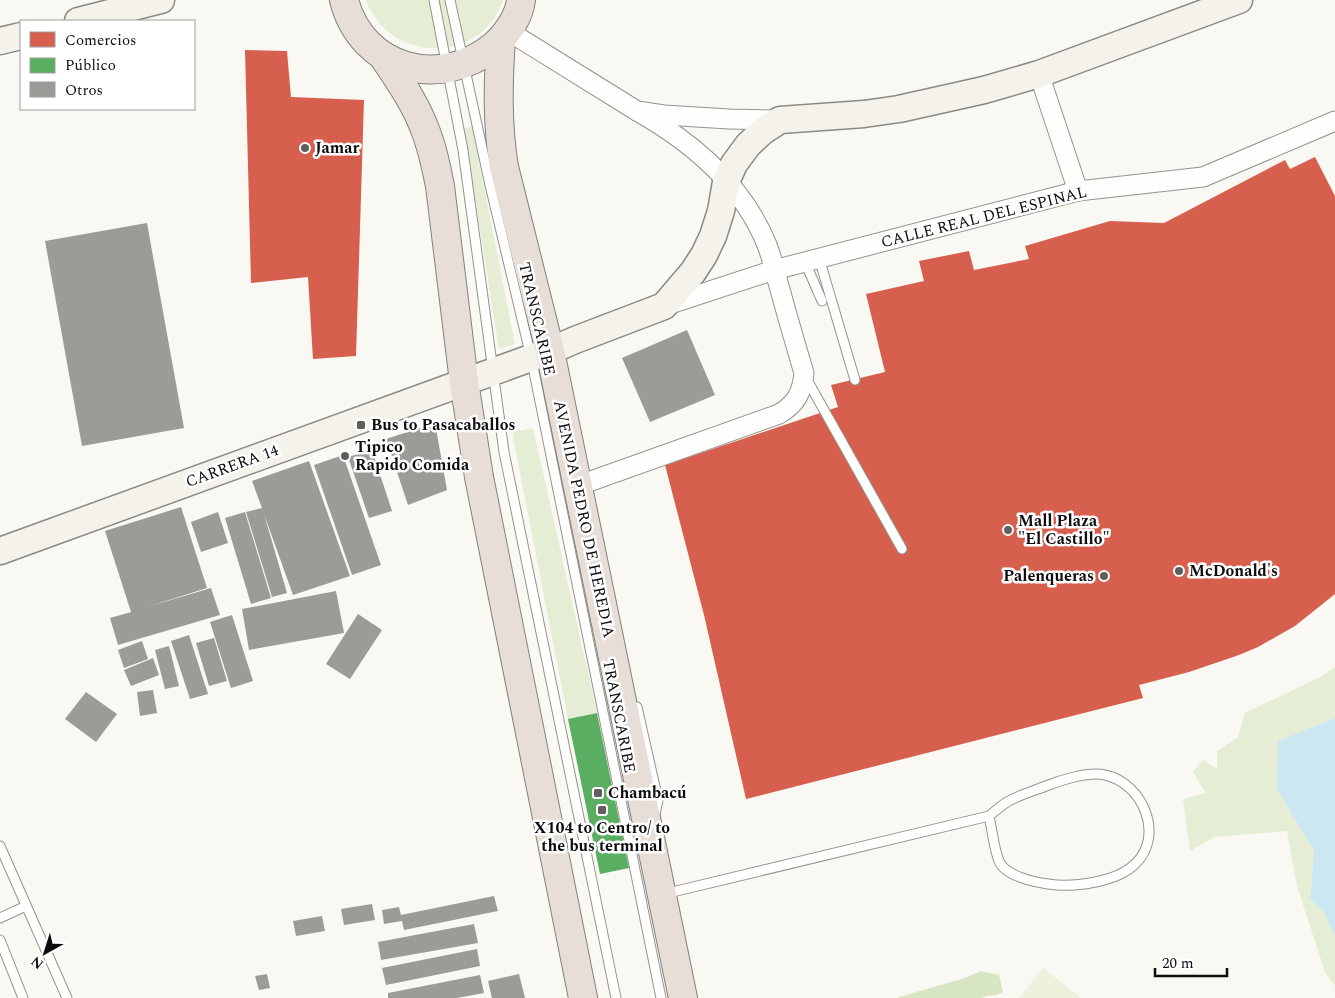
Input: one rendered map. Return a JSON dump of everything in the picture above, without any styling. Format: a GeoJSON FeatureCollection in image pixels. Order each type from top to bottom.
{"type":"FeatureCollection","features":[{"type":"Feature","properties":{"kind":"highway"},"geometry":{"type":"LineString","coordinates":[[344,0],[348,14],[362,38],[383,56],[403,65],[425,70],[456,67],[484,55],[504,35],[520,6],[521,0]]}},
{"type":"Feature","properties":{"kind":"highway","name":"AVENIDA PEDRO DE HEREDIA"},"geometry":{"type":"LineString","coordinates":[[504,35],[497,105],[499,138],[504,167],[541,354],[585,486],[651,842],[683,998]]}},
{"type":"Feature","properties":{"kind":"highway"},"geometry":{"type":"LineString","coordinates":[[383,56],[413,104],[424,126],[440,186],[464,382],[479,477],[583,998]]}},
{"type":"Feature","properties":{"kind":"main road"},"geometry":{"type":"LineString","coordinates":[[82,20],[161,0]]}},
{"type":"Feature","properties":{"kind":"main road"},"geometry":{"type":"LineString","coordinates":[[780,120],[864,114],[900,109],[984,90],[1039,74],[1239,0]]}},
{"type":"Feature","properties":{"kind":"main road"},"geometry":{"type":"LineString","coordinates":[[0,42],[20,36]]}},
{"type":"Feature","properties":{"kind":"main road","name":"CALLE REAL DEL ESPINAL"},"geometry":{"type":"LineString","coordinates":[[464,382],[664,306],[693,272],[713,236],[721,211],[726,182],[734,164],[748,145],[763,131],[780,120]]}},
{"type":"Feature","properties":{"kind":"main road","name":"CARRERA 14"},"geometry":{"type":"LineString","coordinates":[[0,550],[464,382]]}},
{"type":"Feature","properties":{"kind":"street"},"geometry":{"type":"LineString","coordinates":[[504,35],[676,135],[712,164],[742,201],[767,245],[804,373],[803,385],[798,397],[790,407],[779,414],[585,486]]}},
{"type":"Feature","properties":{"kind":"street"},"geometry":{"type":"LineString","coordinates":[[1039,74],[1078,191]]}},
{"type":"Feature","properties":{"kind":"street"},"geometry":{"type":"LineString","coordinates":[[637,111],[664,116],[780,120]]}},
{"type":"Feature","properties":{"kind":"street","name":"CALLE REAL DEL ESPINAL"},"geometry":{"type":"LineString","coordinates":[[664,306],[774,270],[1078,191],[1203,177],[1335,121]]}},
{"type":"Feature","properties":{"kind":"lane","name":"TRANSCARIBE"},"geometry":{"type":"LineString","coordinates":[[434,0],[456,67],[541,354],[661,998]]}},
{"type":"Feature","properties":{"kind":"lane","name":"TRANSCARIBE"},"geometry":{"type":"LineString","coordinates":[[450,0],[468,183],[504,452],[616,998]]}},
{"type":"Feature","properties":{"kind":"lane"},"geometry":{"type":"LineString","coordinates":[[812,260],[822,301]]}},
{"type":"Feature","properties":{"kind":"lane"},"geometry":{"type":"LineString","coordinates":[[812,260],[855,380]]}},
{"type":"Feature","properties":{"kind":"lane"},"geometry":{"type":"LineString","coordinates":[[804,373],[902,549]]}},
{"type":"Feature","properties":{"kind":"lane"},"geometry":{"type":"LineString","coordinates":[[634,694],[658,800],[651,842]]}},
{"type":"Feature","properties":{"kind":"lane"},"geometry":{"type":"LineString","coordinates":[[662,894],[989,816],[1007,802],[1056,781],[1080,776],[1104,774],[1120,780],[1131,789],[1142,802],[1148,819],[1149,834],[1144,852],[1136,864],[1124,873],[1104,880],[1057,886],[1034,882],[1005,869],[999,861],[989,816]]}},
{"type":"Feature","properties":{"kind":"lane"},"geometry":{"type":"LineString","coordinates":[[0,846],[66,998]]}},
{"type":"Feature","properties":{"kind":"lane"},"geometry":{"type":"LineString","coordinates":[[0,918],[26,906]]}},
{"type":"Feature","properties":{"kind":"lane"},"geometry":{"type":"LineString","coordinates":[[0,940],[24,998]]}},
{"type":"Feature","properties":{"kind":"green space"},"geometry":{"type":"Polygon","coordinates":[[[366,0],[503,0],[495,17],[483,31],[469,40],[452,46],[435,48],[418,46],[401,40],[387,30],[375,17],[366,0]]]}},
{"type":"Feature","properties":{"kind":"green space"},"geometry":{"type":"Polygon","coordinates":[[[472,126],[515,344],[499,349],[464,129],[472,126]]]}},
{"type":"Feature","properties":{"kind":"green space"},"geometry":{"type":"Polygon","coordinates":[[[533,428],[597,713],[568,719],[512,432],[533,428]]]}},
{"type":"Feature","properties":{"kind":"green space"},"geometry":{"type":"Polygon","coordinates":[[[1335,667],[1335,718],[1279,741],[1277,789],[1314,851],[1310,899],[1324,912],[1335,937],[1335,986],[1325,972],[1297,886],[1287,831],[1214,837],[1190,851],[1183,799],[1206,793],[1193,772],[1203,760],[1217,769],[1217,751],[1238,737],[1245,713],[1322,676],[1335,667]]]}},
{"type":"Feature","properties":{"kind":"green space"},"geometry":{"type":"Polygon","coordinates":[[[1043,968],[1081,998],[1019,998],[1043,968]]]}},
{"type":"Feature","properties":{"kind":"green space"},"geometry":{"type":"Polygon","coordinates":[[[981,971],[999,975],[1003,992],[982,998],[896,998],[965,978],[981,971]]]}},
{"type":"Feature","properties":{"kind":"water"},"geometry":{"type":"Polygon","coordinates":[[[1335,718],[1335,937],[1324,912],[1310,899],[1314,851],[1277,789],[1278,741],[1335,718]]]}},
{"type":"Feature","properties":{"kind":"building: Comercios"},"geometry":{"type":"Polygon","coordinates":[[[245,50],[287,51],[291,97],[364,100],[356,356],[313,359],[308,277],[251,283],[245,50]]]}},
{"type":"Feature","properties":{"kind":"building: Comercios","name":"Mall Plaza \"El Castillo\""},"geometry":{"type":"Polygon","coordinates":[[[1315,157],[1335,196],[1335,594],[1295,626],[1258,647],[1189,672],[1139,685],[1143,698],[746,799],[704,615],[665,465],[838,407],[831,385],[885,372],[866,294],[924,281],[919,261],[969,251],[974,270],[1029,259],[1025,246],[1110,221],[1164,223],[1285,160],[1290,169],[1315,157]]]}},
{"type":"Feature","properties":{"kind":"building: Público","name":"Chambacú"},"geometry":{"type":"Polygon","coordinates":[[[597,713],[629,868],[600,874],[568,719],[597,713]]]}},
{"type":"Feature","properties":{"kind":"building: Otros"},"geometry":{"type":"Polygon","coordinates":[[[147,223],[184,428],[82,446],[45,241],[147,223]]]}},
{"type":"Feature","properties":{"kind":"building: Otros"},"geometry":{"type":"Polygon","coordinates":[[[687,330],[715,395],[650,422],[622,358],[687,330]]]}},
{"type":"Feature","properties":{"kind":"building: Otros"},"geometry":{"type":"Polygon","coordinates":[[[435,423],[447,490],[408,505],[386,439],[435,423]]]}},
{"type":"Feature","properties":{"kind":"building: Otros"},"geometry":{"type":"Polygon","coordinates":[[[372,450],[392,511],[369,518],[348,457],[372,450]]]}},
{"type":"Feature","properties":{"kind":"building: Otros"},"geometry":{"type":"Polygon","coordinates":[[[343,455],[381,565],[352,575],[314,465],[343,455]]]}},
{"type":"Feature","properties":{"kind":"building: Otros"},"geometry":{"type":"Polygon","coordinates":[[[309,461],[350,576],[293,595],[264,514],[287,593],[272,597],[246,512],[262,508],[252,481],[309,461]]]}},
{"type":"Feature","properties":{"kind":"building: Otros"},"geometry":{"type":"Polygon","coordinates":[[[181,507],[207,588],[147,607],[211,588],[220,615],[118,645],[110,618],[131,612],[105,531],[181,507]]]}},
{"type":"Feature","properties":{"kind":"building: Otros"},"geometry":{"type":"Polygon","coordinates":[[[218,512],[228,543],[201,552],[191,522],[218,512]]]}},
{"type":"Feature","properties":{"kind":"building: Otros"},"geometry":{"type":"Polygon","coordinates":[[[245,512],[271,598],[251,604],[225,518],[245,512]]]}},
{"type":"Feature","properties":{"kind":"building: Otros"},"geometry":{"type":"Polygon","coordinates":[[[336,591],[344,633],[249,650],[242,609],[336,591]]]}},
{"type":"Feature","properties":{"kind":"building: Otros"},"geometry":{"type":"Polygon","coordinates":[[[358,614],[382,630],[350,679],[326,664],[358,614]]]}},
{"type":"Feature","properties":{"kind":"building: Otros"},"geometry":{"type":"Polygon","coordinates":[[[232,615],[253,681],[231,688],[210,622],[232,615]]]}},
{"type":"Feature","properties":{"kind":"building: Otros"},"geometry":{"type":"Polygon","coordinates":[[[189,635],[208,694],[190,699],[171,641],[189,635]]]}},
{"type":"Feature","properties":{"kind":"building: Otros"},"geometry":{"type":"Polygon","coordinates":[[[214,638],[227,681],[209,686],[196,643],[214,638]]]}},
{"type":"Feature","properties":{"kind":"building: Otros"},"geometry":{"type":"Polygon","coordinates":[[[142,641],[148,659],[124,668],[118,650],[142,641]]]}},
{"type":"Feature","properties":{"kind":"building: Otros"},"geometry":{"type":"Polygon","coordinates":[[[169,646],[179,686],[165,689],[155,650],[169,646]]]}},
{"type":"Feature","properties":{"kind":"building: Otros"},"geometry":{"type":"Polygon","coordinates":[[[153,658],[159,675],[131,686],[124,670],[153,658]]]}},
{"type":"Feature","properties":{"kind":"building: Otros"},"geometry":{"type":"Polygon","coordinates":[[[153,690],[157,713],[140,716],[137,692],[153,690]]]}},
{"type":"Feature","properties":{"kind":"building: Otros"},"geometry":{"type":"Polygon","coordinates":[[[86,692],[117,714],[96,742],[65,719],[86,692]]]}},
{"type":"Feature","properties":{"kind":"building: Otros"},"geometry":{"type":"Polygon","coordinates":[[[494,896],[498,911],[404,930],[402,921],[384,924],[382,910],[399,907],[401,915],[494,896]]]}},
{"type":"Feature","properties":{"kind":"building: Otros"},"geometry":{"type":"Polygon","coordinates":[[[372,904],[375,920],[344,925],[341,909],[372,904]]]}},
{"type":"Feature","properties":{"kind":"building: Otros"},"geometry":{"type":"Polygon","coordinates":[[[322,916],[325,931],[296,936],[293,921],[322,916]]]}},
{"type":"Feature","properties":{"kind":"building: Otros"},"geometry":{"type":"Polygon","coordinates":[[[474,924],[478,943],[381,960],[378,942],[474,924]]]}},
{"type":"Feature","properties":{"kind":"building: Otros"},"geometry":{"type":"Polygon","coordinates":[[[477,949],[480,966],[386,985],[382,968],[477,949]]]}},
{"type":"Feature","properties":{"kind":"building: Otros"},"geometry":{"type":"Polygon","coordinates":[[[267,974],[270,988],[259,990],[255,976],[267,974]]]}},
{"type":"Feature","properties":{"kind":"building: Otros"},"geometry":{"type":"Polygon","coordinates":[[[519,974],[525,998],[492,998],[488,981],[519,974]]]}},
{"type":"Feature","properties":{"kind":"building: Otros"},"geometry":{"type":"Polygon","coordinates":[[[480,975],[484,993],[457,998],[388,998],[388,993],[480,975]]]}},
{"type":"Feature","properties":{"kind":"place","name":"Jamar"},"geometry":{"type":"Point","coordinates":[305,148]}},
{"type":"Feature","properties":{"kind":"place","name":"Bus to Pasacaballos"},"geometry":{"type":"Point","coordinates":[361,425]}},
{"type":"Feature","properties":{"kind":"place","name":"Tipico Rapido Comida"},"geometry":{"type":"Point","coordinates":[345,456]}},
{"type":"Feature","properties":{"kind":"place","name":"Mall Plaza \"El Castillo\""},"geometry":{"type":"Point","coordinates":[1008,530]}},
{"type":"Feature","properties":{"kind":"place","name":"McDonald's"},"geometry":{"type":"Point","coordinates":[1179,571]}},
{"type":"Feature","properties":{"kind":"place","name":"Palenqueras"},"geometry":{"type":"Point","coordinates":[1104,576]}},
{"type":"Feature","properties":{"kind":"place","name":"Chambacú"},"geometry":{"type":"Point","coordinates":[598,793]}},
{"type":"Feature","properties":{"kind":"place","name":"X104 to Centro/ to the bus terminal"},"geometry":{"type":"Point","coordinates":[602,810]}}]}
